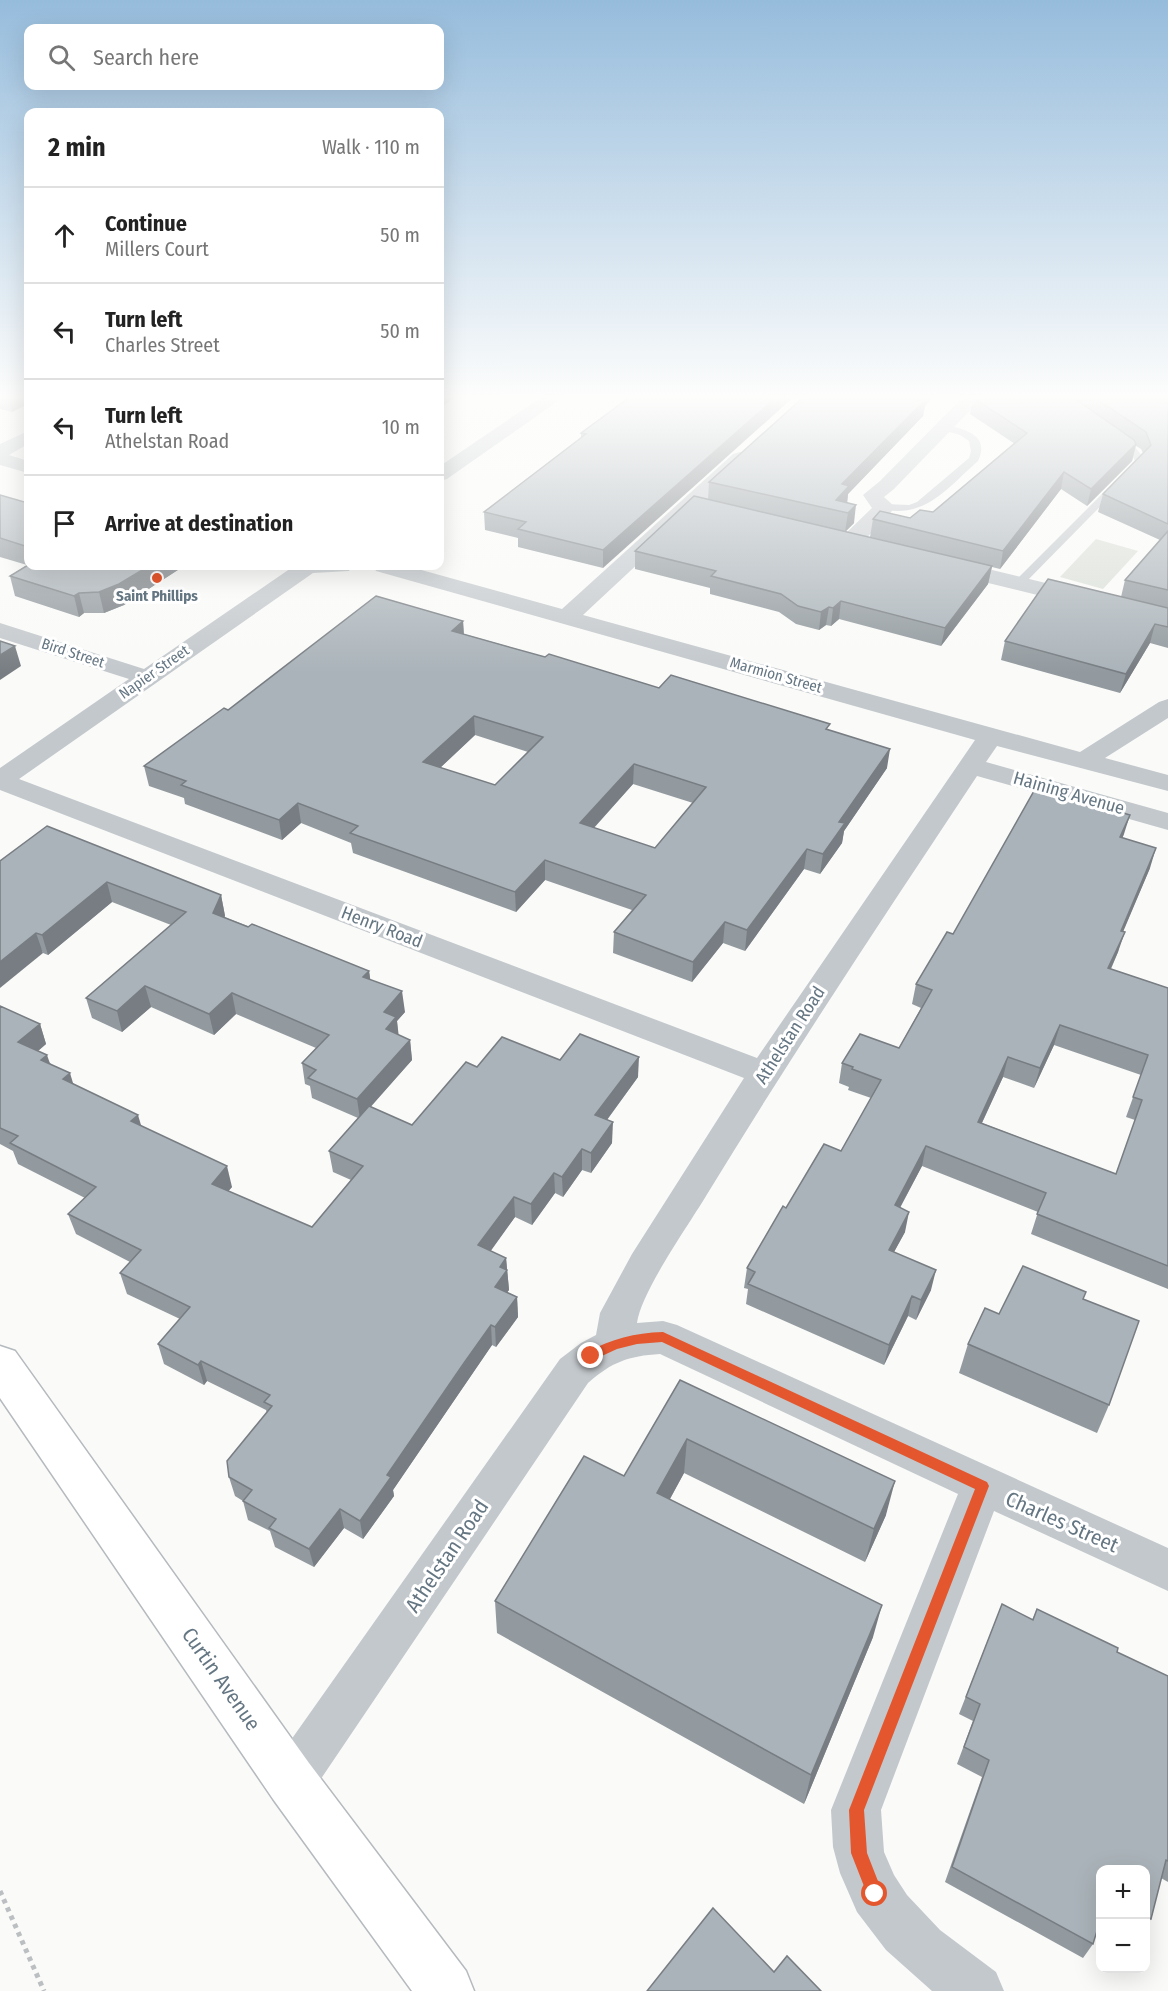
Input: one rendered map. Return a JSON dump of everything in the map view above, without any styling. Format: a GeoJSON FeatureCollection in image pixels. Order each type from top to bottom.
{"type":"FeatureCollection","features":[{"type":"Feature","properties":{"kind":"main road","name":"Curtin Avenue"},"geometry":{"type":"LineString","coordinates":[[0,1364],[291,1780],[446,1991]]}},
{"type":"Feature","properties":{"kind":"street"},"geometry":{"type":"LineString","coordinates":[[568,616],[707,487]]}},
{"type":"Feature","properties":{"kind":"street"},"geometry":{"type":"LineString","coordinates":[[850,541],[885,507],[876,502],[873,495],[884,487]]}},
{"type":"Feature","properties":{"kind":"street"},"geometry":{"type":"LineString","coordinates":[[687,504],[709,509]]}},
{"type":"Feature","properties":{"kind":"street"},"geometry":{"type":"LineString","coordinates":[[829,536],[873,547]]}},
{"type":"Feature","properties":{"kind":"street"},"geometry":{"type":"LineString","coordinates":[[929,561],[1168,620]]}},
{"type":"Feature","properties":{"kind":"street","name":"Napier Street"},"geometry":{"type":"LineString","coordinates":[[0,780],[303,570]]}},
{"type":"Feature","properties":{"kind":"street","name":"Marmion Street"},"geometry":{"type":"LineString","coordinates":[[399,570],[990,736],[1168,783]]}},
{"type":"Feature","properties":{"kind":"street","name":"Bird Street"},"geometry":{"type":"LineString","coordinates":[[0,630],[146,677]]}},
{"type":"Feature","properties":{"kind":"street"},"geometry":{"type":"LineString","coordinates":[[1085,760],[1168,707]]}},
{"type":"Feature","properties":{"kind":"street","name":"Athelstan Road"},"geometry":{"type":"LineString","coordinates":[[614,1344],[619,1313],[640,1275],[764,1073],[990,736]]}},
{"type":"Feature","properties":{"kind":"street","name":"Haining Avenue"},"geometry":{"type":"LineString","coordinates":[[969,765],[1168,822]]}},
{"type":"Feature","properties":{"kind":"street","name":"Henry Road"},"geometry":{"type":"LineString","coordinates":[[0,780],[764,1073]]}},
{"type":"Feature","properties":{"kind":"street","name":"Athelstan Road"},"geometry":{"type":"LineString","coordinates":[[291,1780],[574,1371],[591,1356],[614,1344],[637,1338],[663,1337]]}},
{"type":"Feature","properties":{"kind":"street","name":"Charles Street"},"geometry":{"type":"LineString","coordinates":[[663,1337],[1168,1570]]}},
{"type":"Feature","properties":{"kind":"street"},"geometry":{"type":"LineString","coordinates":[[977,1991],[954,1977],[922,1950],[875,1894],[859,1853],[856,1810],[982,1486]]}},
{"type":"Feature","properties":{"kind":"lane"},"geometry":{"type":"LineString","coordinates":[[885,507],[910,508],[921,504],[941,487]]}},
{"type":"Feature","properties":{"kind":"lane"},"geometry":{"type":"LineString","coordinates":[[1018,584],[1114,487]]}},
{"type":"Feature","properties":{"kind":"path"},"geometry":{"type":"LineString","coordinates":[[0,1891],[44,1991]]}},
{"type":"Feature","properties":{"kind":"shaded area"},"geometry":{"type":"Polygon","coordinates":[[[1096,539],[1138,551],[1103,589],[1060,577],[1096,539]]]}},
{"type":"Feature","properties":{"kind":"building"},"geometry":{"type":"Polygon","coordinates":[[[517,487],[675,487],[603,550],[518,529],[526,522],[484,512],[517,487]]]}},
{"type":"Feature","properties":{"kind":"building"},"geometry":{"type":"Polygon","coordinates":[[[731,487],[848,487],[836,500],[856,505],[848,513],[731,487]]]}},
{"type":"Feature","properties":{"kind":"building"},"geometry":{"type":"Polygon","coordinates":[[[963,487],[1052,487],[1003,551],[873,519],[880,511],[910,518],[920,510],[933,512],[963,487]]]}},
{"type":"Feature","properties":{"kind":"building"},"geometry":{"type":"Polygon","coordinates":[[[1110,487],[1168,487],[1168,524],[1103,494],[1110,487]]]}},
{"type":"Feature","properties":{"kind":"building"},"geometry":{"type":"Polygon","coordinates":[[[0,495],[24,502],[24,546],[0,538],[0,495]]]}},
{"type":"Feature","properties":{"kind":"building"},"geometry":{"type":"Polygon","coordinates":[[[694,496],[992,566],[945,628],[841,601],[833,608],[829,607],[821,612],[798,606],[781,594],[711,576],[716,571],[635,551],[694,496]]]}},
{"type":"Feature","properties":{"kind":"building"},"geometry":{"type":"Polygon","coordinates":[[[1168,531],[1168,590],[1125,580],[1168,531]]]}},
{"type":"Feature","properties":{"kind":"building"},"geometry":{"type":"Polygon","coordinates":[[[24,567],[24,570],[142,570],[119,584],[99,592],[79,593],[74,596],[10,576],[24,567]]]}},
{"type":"Feature","properties":{"kind":"building"},"geometry":{"type":"Polygon","coordinates":[[[1048,579],[1168,608],[1168,627],[1155,624],[1126,674],[1005,641],[1048,579]]]}},
{"type":"Feature","properties":{"kind":"building"},"geometry":{"type":"Polygon","coordinates":[[[376,596],[463,621],[452,631],[545,657],[549,654],[659,688],[671,675],[830,724],[826,729],[890,749],[839,822],[845,823],[823,854],[807,849],[747,930],[725,922],[693,962],[614,932],[646,895],[545,860],[515,892],[350,833],[358,826],[298,803],[279,820],[181,785],[186,781],[144,766],[224,708],[228,710],[376,596]],[[474,716],[423,762],[495,785],[543,737],[474,716]],[[634,764],[580,823],[655,848],[706,787],[634,764]]]}},
{"type":"Feature","properties":{"kind":"building"},"geometry":{"type":"Polygon","coordinates":[[[0,641],[15,646],[0,655],[0,641]]]}},
{"type":"Feature","properties":{"kind":"building"},"geometry":{"type":"Polygon","coordinates":[[[1043,790],[1130,815],[1120,837],[1156,848],[1121,931],[1125,932],[1108,968],[1168,988],[1168,1266],[1037,1214],[1046,1193],[926,1146],[895,1205],[909,1212],[889,1250],[936,1270],[921,1300],[912,1296],[889,1345],[748,1284],[755,1272],[747,1268],[783,1206],[786,1208],[824,1144],[841,1151],[881,1080],[842,1063],[860,1034],[899,1048],[932,990],[916,984],[947,932],[953,934],[1034,791],[1041,793],[1043,790]],[[1060,1025],[1040,1068],[1008,1057],[978,1122],[1116,1174],[1142,1100],[1133,1097],[1148,1055],[1060,1025]]]}},
{"type":"Feature","properties":{"kind":"building"},"geometry":{"type":"Polygon","coordinates":[[[47,826],[221,895],[213,913],[248,927],[252,924],[369,971],[363,977],[402,991],[384,1012],[396,1017],[386,1029],[410,1040],[357,1099],[308,1078],[316,1070],[302,1063],[329,1035],[232,993],[209,1014],[145,986],[117,1011],[86,998],[186,912],[107,882],[42,935],[36,933],[0,962],[0,861],[47,826]]]}},
{"type":"Feature","properties":{"kind":"building"},"geometry":{"type":"Polygon","coordinates":[[[0,1006],[40,1024],[18,1042],[47,1055],[41,1060],[70,1073],[63,1079],[138,1115],[131,1121],[227,1166],[212,1184],[312,1227],[363,1166],[329,1151],[369,1106],[412,1125],[466,1062],[477,1067],[502,1037],[560,1060],[580,1034],[639,1057],[595,1115],[613,1122],[591,1153],[582,1149],[562,1177],[554,1173],[531,1204],[514,1197],[478,1245],[506,1258],[500,1267],[507,1270],[495,1287],[517,1297],[495,1327],[491,1325],[464,1363],[387,1475],[391,1477],[360,1521],[340,1509],[309,1549],[269,1528],[276,1519],[243,1501],[252,1490],[229,1477],[227,1461],[272,1406],[264,1402],[270,1395],[201,1361],[198,1365],[158,1344],[190,1307],[120,1273],[141,1250],[68,1214],[96,1187],[10,1143],[18,1136],[0,1128],[0,1006]]]}},
{"type":"Feature","properties":{"kind":"building"},"geometry":{"type":"Polygon","coordinates":[[[1023,1266],[1086,1292],[1083,1299],[1139,1321],[1109,1405],[968,1344],[985,1308],[999,1314],[1023,1266]]]}},
{"type":"Feature","properties":{"kind":"building"},"geometry":{"type":"Polygon","coordinates":[[[680,1380],[895,1481],[874,1529],[687,1439],[657,1493],[882,1605],[811,1775],[495,1601],[584,1456],[624,1476],[680,1380]]]}},
{"type":"Feature","properties":{"kind":"building"},"geometry":{"type":"Polygon","coordinates":[[[1002,1604],[1033,1620],[1037,1609],[1118,1648],[1117,1652],[1168,1676],[1168,1861],[1166,1860],[1151,1919],[1150,1865],[1096,1865],[1096,1934],[1093,1944],[952,1867],[989,1760],[964,1747],[980,1704],[966,1697],[1002,1604]]]}},
{"type":"Feature","properties":{"kind":"building"},"geometry":{"type":"Polygon","coordinates":[[[713,1908],[774,1972],[787,1956],[821,1991],[647,1991],[713,1908]]]}},
{"type":"Feature","properties":{"kind":"place","name":"Saint Phillips"},"geometry":{"type":"Point","coordinates":[157,578]}},
{"type":"Feature","properties":{"kind":"route"},"geometry":{"type":"LineString","coordinates":[[591,1356],[614,1344],[637,1338],[663,1337],[982,1486],[856,1810],[859,1853],[875,1894]]}}]}
